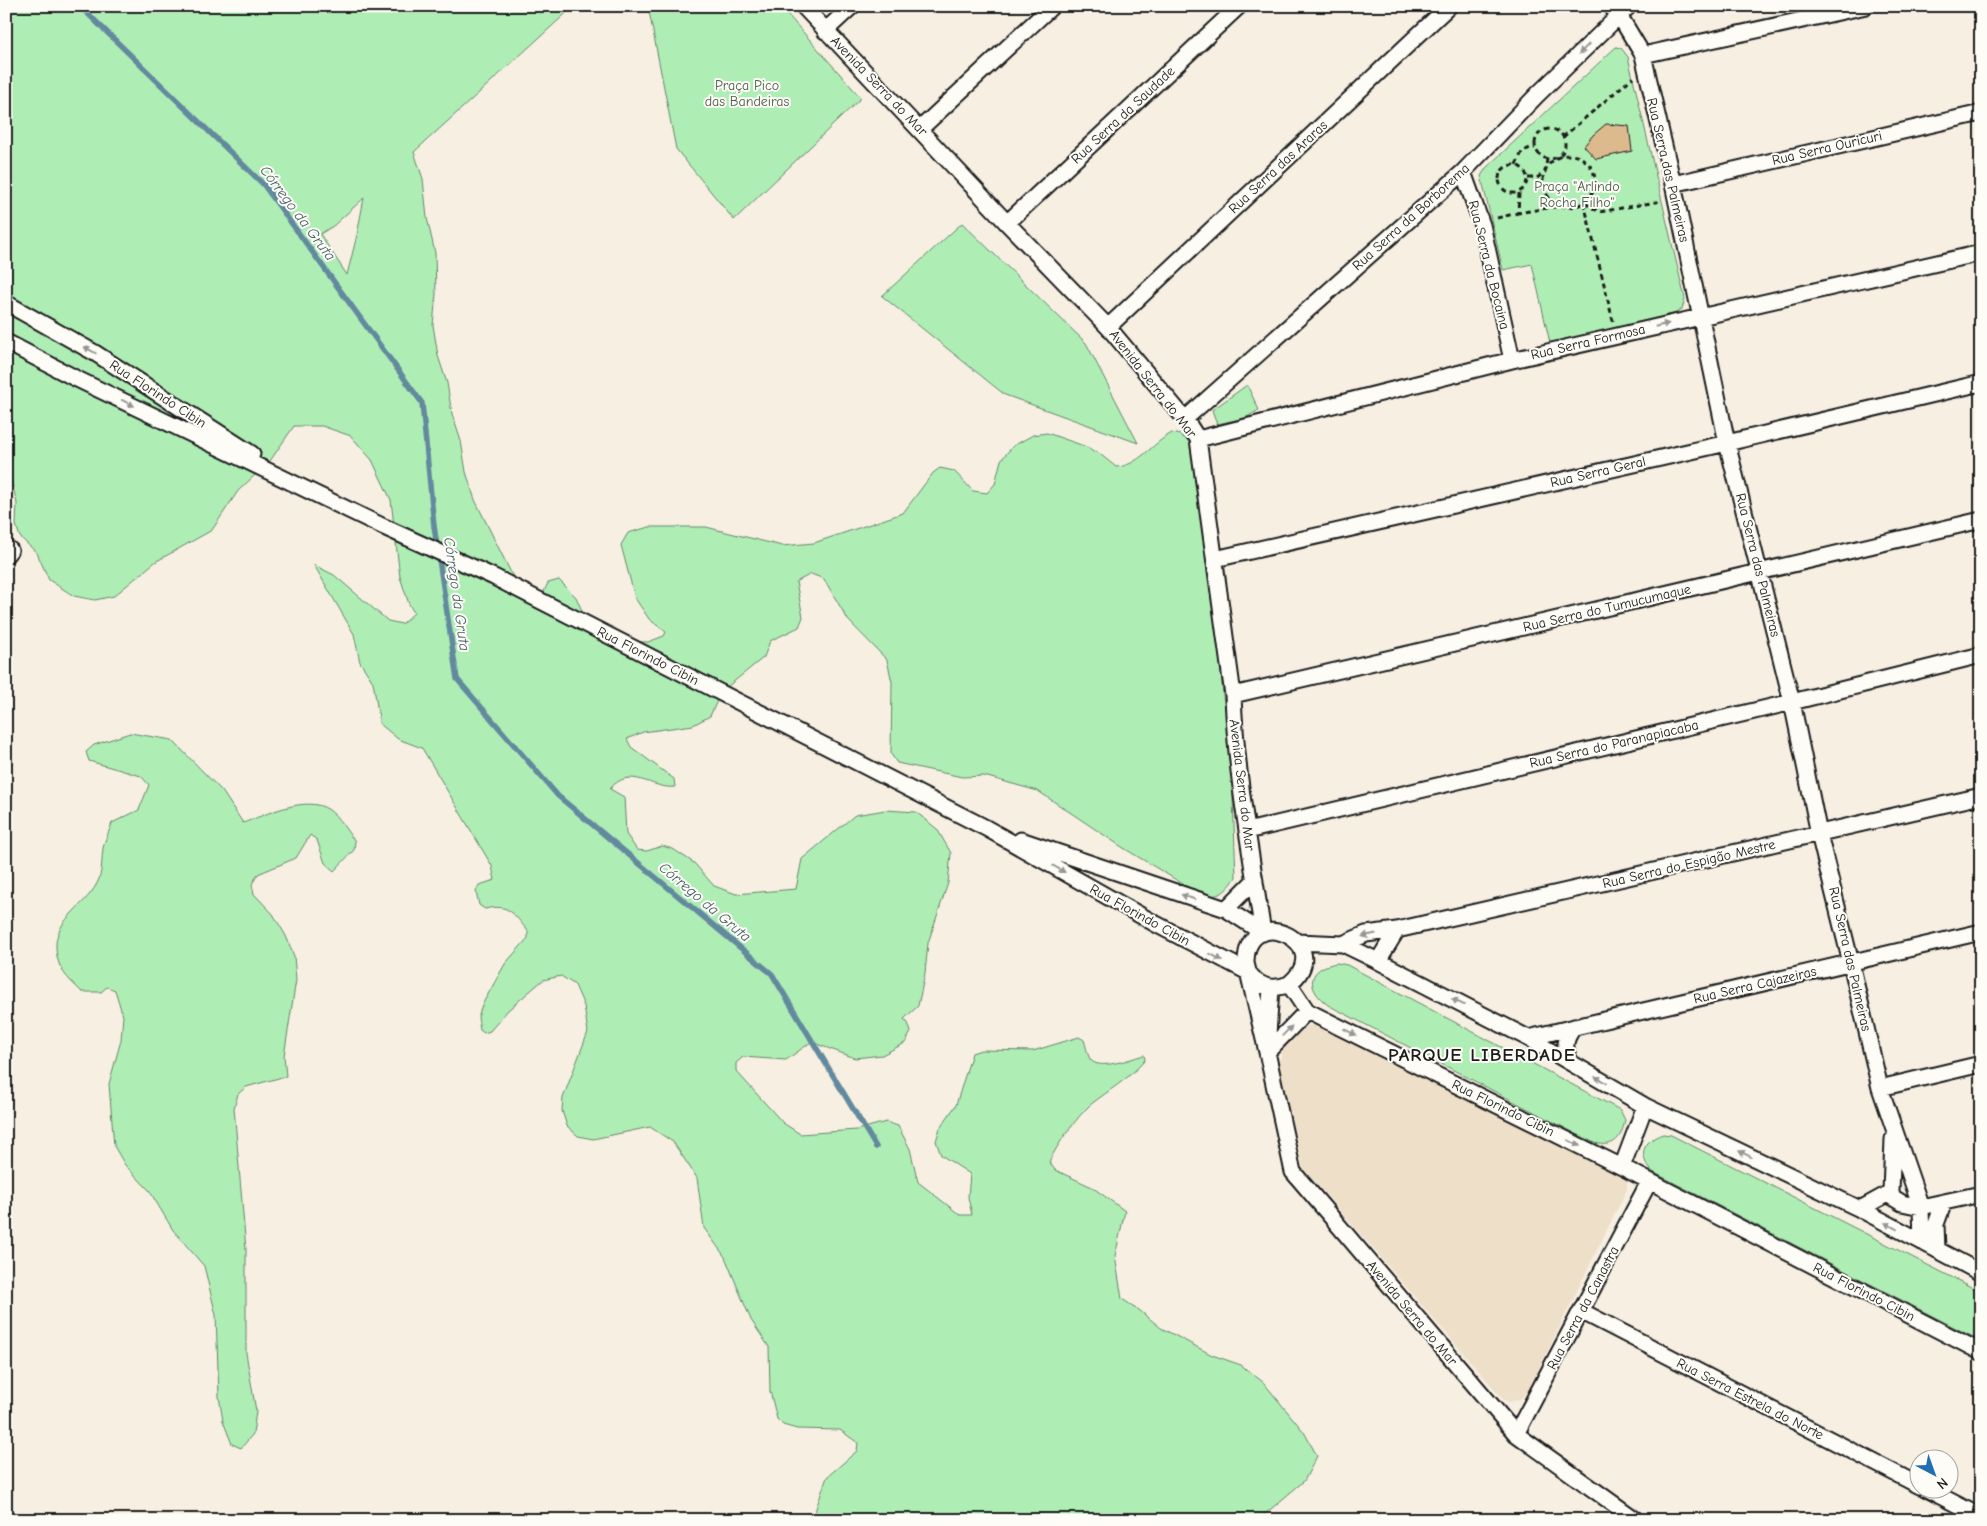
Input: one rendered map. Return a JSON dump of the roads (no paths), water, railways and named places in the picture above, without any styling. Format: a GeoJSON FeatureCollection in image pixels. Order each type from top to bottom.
{"type":"FeatureCollection","features":[{"type":"Feature","properties":{"kind":"street","name":"Avenida Serra do Mar"},"geometry":{"type":"LineString","coordinates":[[802,6],[1108,327],[1185,419],[1198,440],[1232,695],[1234,732],[1247,831],[1263,933],[1255,938],[1246,954],[1246,963],[1268,1052],[1293,1172],[1516,1434],[1636,1520]]}},
{"type":"Feature","properties":{"kind":"street"},"geometry":{"type":"LineString","coordinates":[[825,31],[852,6]]}},
{"type":"Feature","properties":{"kind":"street"},"geometry":{"type":"LineString","coordinates":[[920,129],[1052,6]]}},
{"type":"Feature","properties":{"kind":"street","name":"Rua Serra da Saudade"},"geometry":{"type":"LineString","coordinates":[[1007,223],[1239,6]]}},
{"type":"Feature","properties":{"kind":"street","name":"Rua Serra das Araras"},"geometry":{"type":"LineString","coordinates":[[1108,327],[1449,6]]}},
{"type":"Feature","properties":{"kind":"street"},"geometry":{"type":"LineString","coordinates":[[1643,55],[1866,6]]}},
{"type":"Feature","properties":{"kind":"street","name":"Rua Serra das Palmeiras"},"geometry":{"type":"LineString","coordinates":[[1620,9],[1643,55],[1673,184],[1727,443],[1792,702],[1819,834],[1880,1088],[1921,1207],[1922,1242]]}},
{"type":"Feature","properties":{"kind":"street","name":"Rua Serra da Borborema"},"geometry":{"type":"LineString","coordinates":[[1185,419],[1463,172],[1620,9]]}},
{"type":"Feature","properties":{"kind":"street","name":"Rua Serra Ouricuri"},"geometry":{"type":"LineString","coordinates":[[1673,184],[1981,113]]}},
{"type":"Feature","properties":{"kind":"street","name":"Rua Serra da Bocaina"},"geometry":{"type":"LineString","coordinates":[[1463,172],[1482,225],[1512,360]]}},
{"type":"Feature","properties":{"kind":"street","name":"Rua Serra Formosa"},"geometry":{"type":"LineString","coordinates":[[1198,440],[1512,360],[1981,253]]}},
{"type":"Feature","properties":{"kind":"street","name":"Rua Florindo Cibin"},"geometry":{"type":"LineString","coordinates":[[6,303],[95,353],[308,490]]}},
{"type":"Feature","properties":{"kind":"street","name":"Rua Florindo Cibin"},"geometry":{"type":"LineString","coordinates":[[6,342],[75,378],[494,577],[986,828],[1154,923],[1248,972],[1262,986],[1270,988]]}},
{"type":"Feature","properties":{"kind":"street","name":"Rua Serra Geral"},"geometry":{"type":"LineString","coordinates":[[1214,559],[1727,443],[1981,383]]}},
{"type":"Feature","properties":{"kind":"street","name":"Rua Serra do Tumucumaque"},"geometry":{"type":"LineString","coordinates":[[1232,695],[1981,520]]}},
{"type":"Feature","properties":{"kind":"street","name":"Rua Serra do Paranapiacaba"},"geometry":{"type":"LineString","coordinates":[[1247,831],[1981,656]]}},
{"type":"Feature","properties":{"kind":"street","name":"Rua Serra do Espigão Mestre"},"geometry":{"type":"LineString","coordinates":[[1344,944],[1366,934],[1397,930],[1981,796]]}},
{"type":"Feature","properties":{"kind":"street","name":"Rua Florindo Cibin"},"geometry":{"type":"LineString","coordinates":[[986,828],[1226,909],[1263,933]]}},
{"type":"Feature","properties":{"kind":"street"},"geometry":{"type":"LineString","coordinates":[[1226,909],[1255,880]]}},
{"type":"Feature","properties":{"kind":"street"},"geometry":{"type":"LineString","coordinates":[[1378,961],[1397,930]]}},
{"type":"Feature","properties":{"kind":"street"},"geometry":{"type":"LineString","coordinates":[[1263,933],[1282,931],[1298,942],[1302,951],[1301,970],[1296,978],[1280,988],[1270,988]]}},
{"type":"Feature","properties":{"kind":"street","name":"Rua Serra Cajazeiras"},"geometry":{"type":"LineString","coordinates":[[1528,1038],[1981,932]]}},
{"type":"Feature","properties":{"kind":"street"},"geometry":{"type":"LineString","coordinates":[[1298,942],[1344,944],[1528,1038],[1645,1106],[1860,1209],[1981,1273]]}},
{"type":"Feature","properties":{"kind":"street","name":"Rua Florindo Cibin"},"geometry":{"type":"LineString","coordinates":[[1289,984],[1307,1011],[1622,1167],[1981,1352]]}},
{"type":"Feature","properties":{"kind":"street","name":"Avenida Serra do Mar"},"geometry":{"type":"LineString","coordinates":[[1268,1052],[1270,988]]}},
{"type":"Feature","properties":{"kind":"street"},"geometry":{"type":"LineString","coordinates":[[1268,1052],[1307,1011]]}},
{"type":"Feature","properties":{"kind":"street"},"geometry":{"type":"LineString","coordinates":[[1570,1062],[1565,1050],[1565,1042],[1574,1027]]}},
{"type":"Feature","properties":{"kind":"street"},"geometry":{"type":"LineString","coordinates":[[1880,1088],[1981,1064]]}},
{"type":"Feature","properties":{"kind":"street"},"geometry":{"type":"LineString","coordinates":[[1622,1167],[1645,1106]]}},
{"type":"Feature","properties":{"kind":"street","name":"Rua Serra das Palmeiras"},"geometry":{"type":"LineString","coordinates":[[1887,1194],[1891,1192],[1893,1130]]}},
{"type":"Feature","properties":{"kind":"street","name":"Rua Serra da Canastra"},"geometry":{"type":"LineString","coordinates":[[1516,1434],[1649,1182]]}},
{"type":"Feature","properties":{"kind":"street"},"geometry":{"type":"LineString","coordinates":[[1860,1209],[1887,1194],[1902,1203],[1921,1207],[1981,1194]]}},
{"type":"Feature","properties":{"kind":"street"},"geometry":{"type":"LineString","coordinates":[[1937,1250],[1936,1224],[1944,1202]]}},
{"type":"Feature","properties":{"kind":"street","name":"Rua Serra Estrela do Norte"},"geometry":{"type":"LineString","coordinates":[[1581,1312],[1910,1481]]}},
{"type":"Feature","properties":{"kind":"street"},"geometry":{"type":"LineString","coordinates":[[1944,1498],[1981,1517]]}},
{"type":"Feature","properties":{"kind":"waterway","name":"Córrego da Gruta"},"geometry":{"type":"LineString","coordinates":[[80,6],[263,184],[422,403],[434,526],[457,679],[558,796],[772,974],[876,1147]]}},
{"type":"Feature","properties":{"kind":"district","name":"PARQUE LIBERDADE"},"geometry":{"type":"Point","coordinates":[1482,1055]}},
{"type":"Feature","properties":{"kind":"park label","name":"Praça Pico das Bandeiras"},"geometry":{"type":"Point","coordinates":[747,94]}},
{"type":"Feature","properties":{"kind":"park label","name":"Praça \"Arlindo Rocha Filho\""},"geometry":{"type":"Point","coordinates":[1577,194]}}]}
